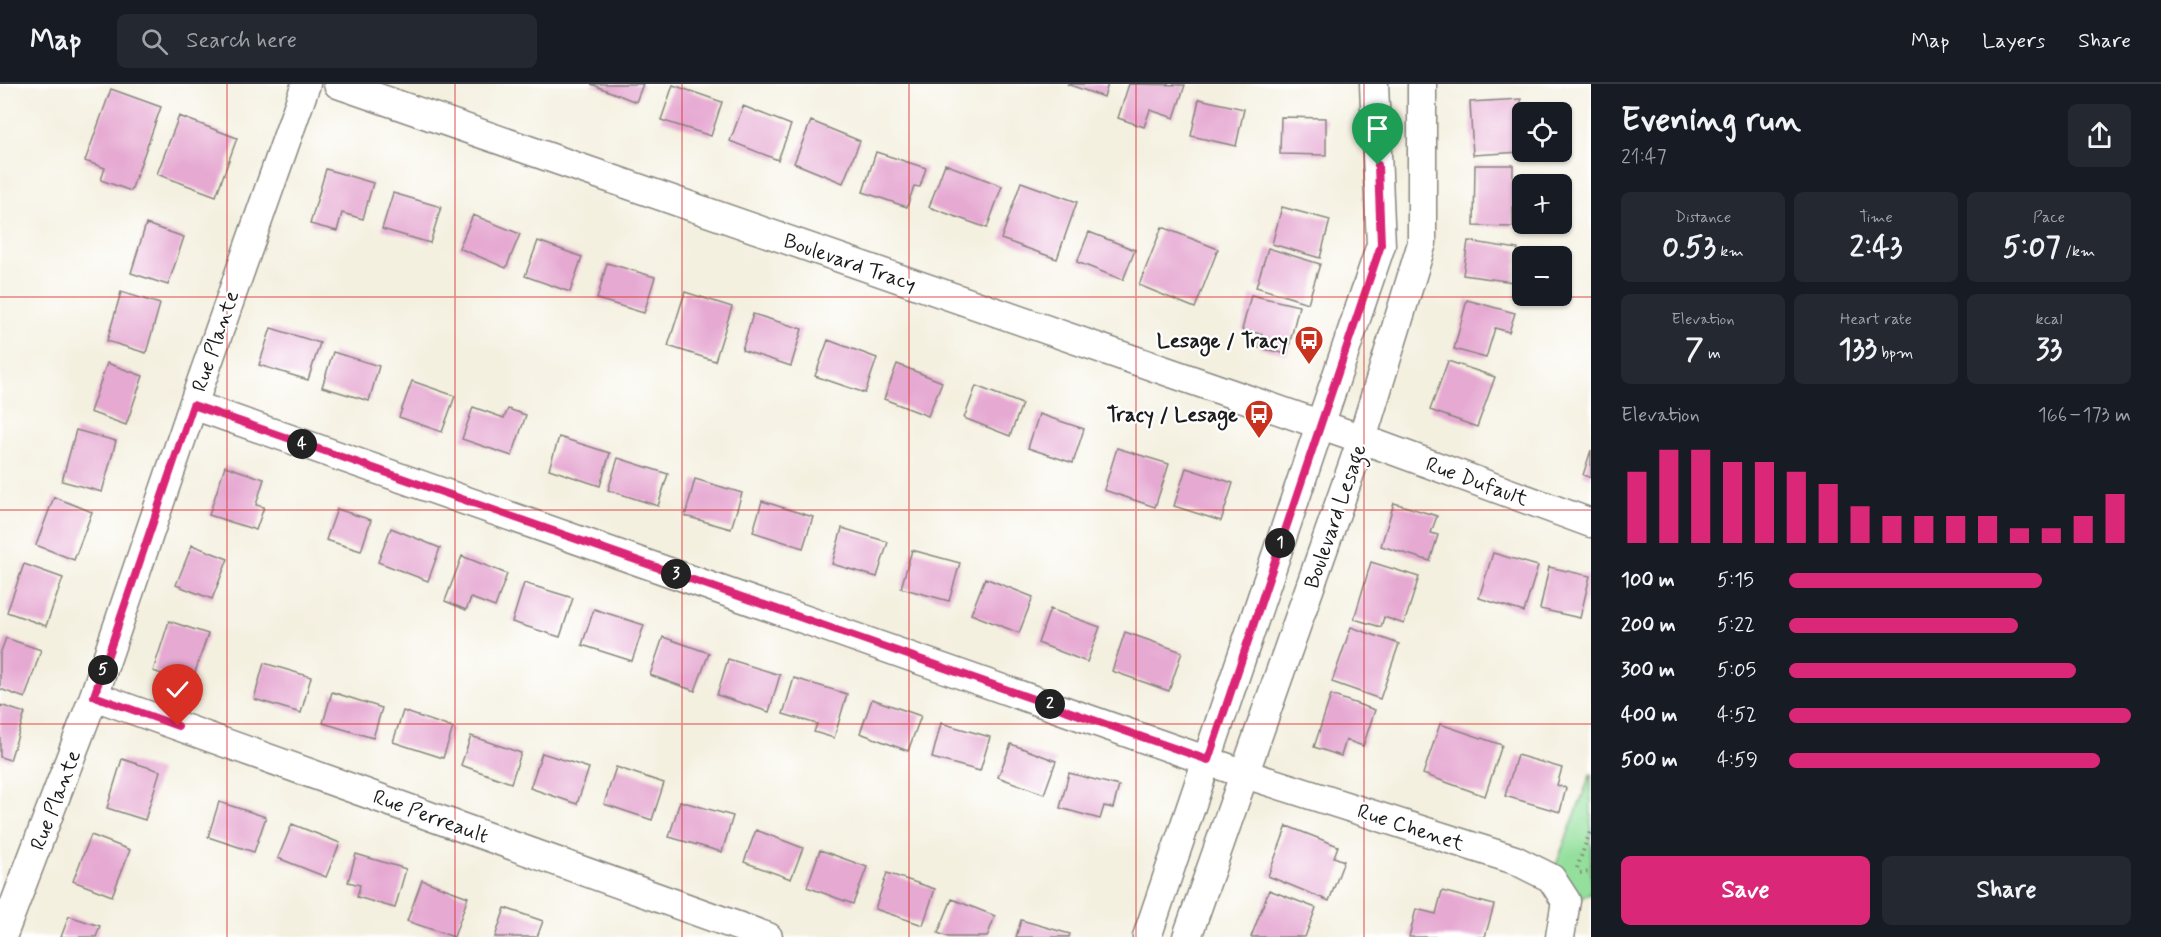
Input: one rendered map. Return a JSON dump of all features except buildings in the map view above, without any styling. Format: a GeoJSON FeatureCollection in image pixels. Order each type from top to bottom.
{"type":"FeatureCollection","features":[{"type":"Feature","properties":{"kind":"street","name":"Rue Plante"},"geometry":{"type":"LineString","coordinates":[[2,937],[94,696],[306,84]]}},
{"type":"Feature","properties":{"kind":"street","name":"Boulevard Tracy"},"geometry":{"type":"LineString","coordinates":[[338,84],[1362,439]]}},
{"type":"Feature","properties":{"kind":"street","name":"Boulevard Lesage"},"geometry":{"type":"LineString","coordinates":[[1147,937],[1381,245],[1374,84]]}},
{"type":"Feature","properties":{"kind":"street","name":"Boulevard Lesage"},"geometry":{"type":"LineString","coordinates":[[1187,937],[1362,439],[1422,243],[1422,84]]}},
{"type":"Feature","properties":{"kind":"street","name":"Rue Chenet"},"geometry":{"type":"LineString","coordinates":[[193,405],[1245,774],[1515,860],[1551,878],[1566,901],[1560,937]]}},
{"type":"Feature","properties":{"kind":"street","name":"Rue Dufault"},"geometry":{"type":"LineString","coordinates":[[1362,439],[1591,523]]}},
{"type":"Feature","properties":{"kind":"street","name":"Rue Perreault"},"geometry":{"type":"LineString","coordinates":[[94,696],[768,937]]}},
{"type":"Feature","properties":{"kind":"path"},"geometry":{"type":"LineString","coordinates":[[1575,874],[1591,829]]}},
{"type":"Feature","properties":{"kind":"green space"},"geometry":{"type":"Polygon","coordinates":[[[1591,773],[1591,894],[1566,901],[1551,878],[1591,773]]]}},
{"type":"Feature","properties":{"kind":"place","name":"Lesage / Tracy"},"geometry":{"type":"Point","coordinates":[1309,366]}},
{"type":"Feature","properties":{"kind":"place","name":"Tracy / Lesage"},"geometry":{"type":"Point","coordinates":[1259,440]}},
{"type":"Feature","properties":{"kind":"route"},"geometry":{"type":"LineString","coordinates":[[178,726],[94,696],[193,405],[1208,760],[1381,245],[1378,165]]}}]}
